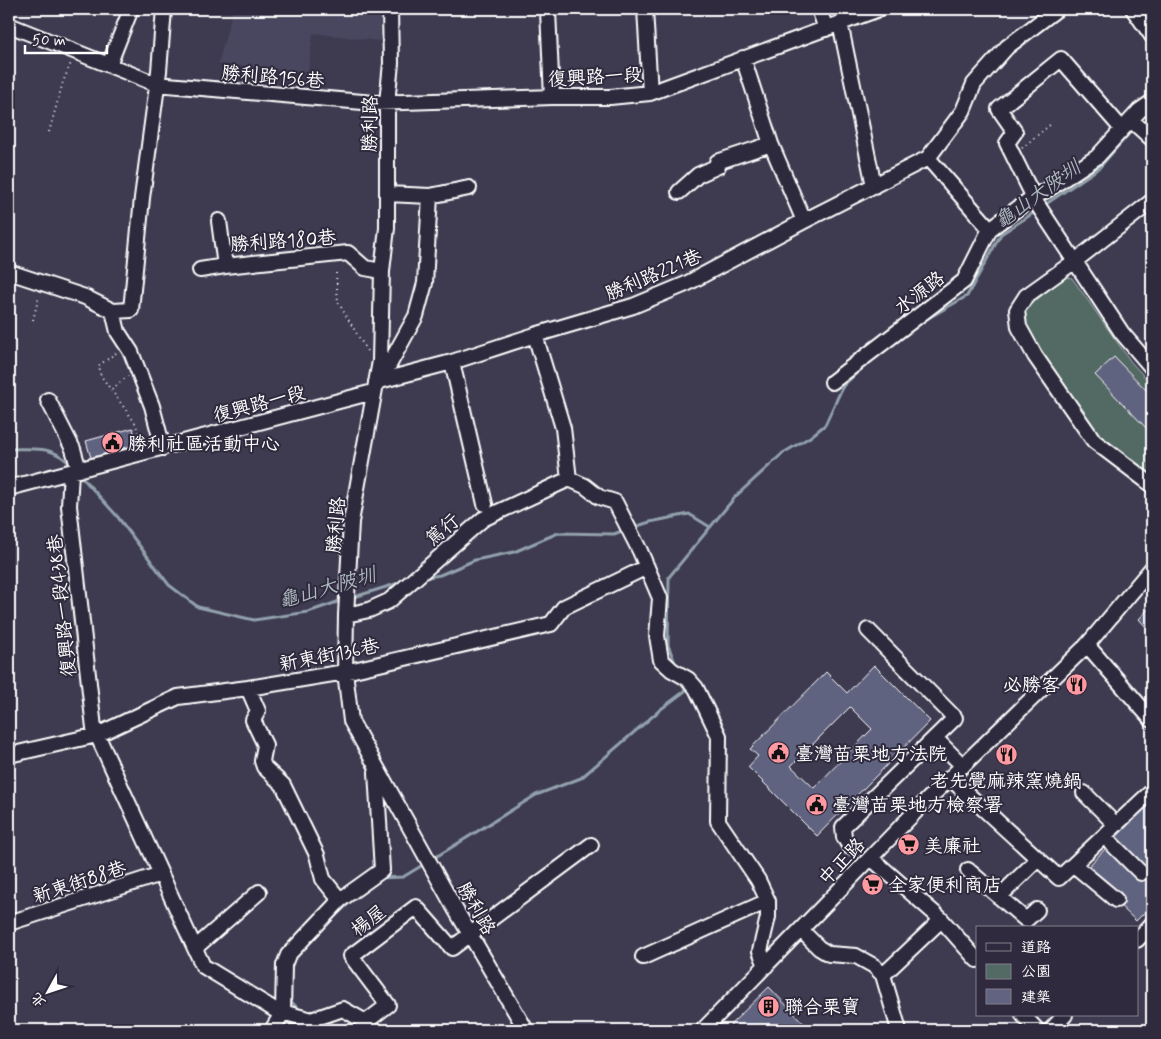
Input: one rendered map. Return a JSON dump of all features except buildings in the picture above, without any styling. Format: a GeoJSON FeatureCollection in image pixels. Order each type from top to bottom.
{"type":"FeatureCollection","features":[{"type":"Feature","properties":{"kind":"street"},"geometry":{"type":"LineString","coordinates":[[109,65],[131,9]]}},
{"type":"Feature","properties":{"kind":"street"},"geometry":{"type":"LineString","coordinates":[[9,272],[85,297],[113,311],[131,310],[164,9]]}},
{"type":"Feature","properties":{"kind":"street","name":"勝利路"},"geometry":{"type":"LineString","coordinates":[[390,9],[391,63],[387,102],[387,228],[382,271],[380,361],[351,522],[346,615],[346,672],[351,721],[428,862],[526,1030]]}},
{"type":"Feature","properties":{"kind":"street"},"geometry":{"type":"LineString","coordinates":[[645,9],[650,93]]}},
{"type":"Feature","properties":{"kind":"street"},"geometry":{"type":"LineString","coordinates":[[820,9],[826,29]]}},
{"type":"Feature","properties":{"kind":"street","name":"復興路一段"},"geometry":{"type":"LineString","coordinates":[[387,102],[610,97],[650,93],[879,9]]}},
{"type":"Feature","properties":{"kind":"street"},"geometry":{"type":"LineString","coordinates":[[990,229],[928,158],[963,111],[974,84],[1007,47],[1057,9]]}},
{"type":"Feature","properties":{"kind":"street"},"geometry":{"type":"LineString","coordinates":[[1133,9],[1152,36]]}},
{"type":"Feature","properties":{"kind":"street"},"geometry":{"type":"LineString","coordinates":[[548,11],[552,97]]}},
{"type":"Feature","properties":{"kind":"street"},"geometry":{"type":"LineString","coordinates":[[840,23],[874,186]]}},
{"type":"Feature","properties":{"kind":"street","name":"勝利路156巷"},"geometry":{"type":"LineString","coordinates":[[9,25],[156,84],[374,103],[387,102]]}},
{"type":"Feature","properties":{"kind":"street"},"geometry":{"type":"LineString","coordinates":[[743,58],[771,144],[804,221]]}},
{"type":"Feature","properties":{"kind":"street"},"geometry":{"type":"LineString","coordinates":[[1152,139],[1127,124],[1061,59],[999,109],[1015,132],[1007,142],[1038,205],[1122,333],[1152,368]]}},
{"type":"Feature","properties":{"kind":"street","name":"水源路"},"geometry":{"type":"LineString","coordinates":[[832,382],[964,281],[990,229],[1038,205],[1047,190],[1097,156],[1139,111],[1152,102]]}},
{"type":"Feature","properties":{"kind":"street"},"geometry":{"type":"LineString","coordinates":[[680,192],[698,175],[718,166],[717,162],[771,144]]}},
{"type":"Feature","properties":{"kind":"street","name":"勝利路221巷"},"geometry":{"type":"LineString","coordinates":[[375,387],[535,335],[633,306],[686,284],[928,158]]}},
{"type":"Feature","properties":{"kind":"street"},"geometry":{"type":"LineString","coordinates":[[387,194],[430,196],[469,188]]}},
{"type":"Feature","properties":{"kind":"street"},"geometry":{"type":"LineString","coordinates":[[375,387],[416,316],[425,283],[430,196]]}},
{"type":"Feature","properties":{"kind":"street"},"geometry":{"type":"LineString","coordinates":[[1152,201],[1075,261],[1026,296],[1017,310],[1019,327],[1035,356],[1094,441],[1152,485]]}},
{"type":"Feature","properties":{"kind":"street","name":"勝利路180巷"},"geometry":{"type":"LineString","coordinates":[[219,221],[225,266],[348,253],[365,268],[382,271]]}},
{"type":"Feature","properties":{"kind":"street"},"geometry":{"type":"LineString","coordinates":[[200,270],[225,266]]}},
{"type":"Feature","properties":{"kind":"street"},"geometry":{"type":"LineString","coordinates":[[113,311],[118,332],[137,368],[152,406],[163,448]]}},
{"type":"Feature","properties":{"kind":"street"},"geometry":{"type":"LineString","coordinates":[[535,335],[563,428],[569,480],[585,486],[599,497],[615,502],[660,598],[657,636],[661,660],[696,688],[719,736],[718,820],[758,880],[768,901],[768,916],[760,952],[766,966]]}},
{"type":"Feature","properties":{"kind":"street"},"geometry":{"type":"LineString","coordinates":[[452,362],[485,504]]}},
{"type":"Feature","properties":{"kind":"street","name":"復興路一段"},"geometry":{"type":"LineString","coordinates":[[9,488],[163,448],[375,387]]}},
{"type":"Feature","properties":{"kind":"street"},"geometry":{"type":"LineString","coordinates":[[48,400],[73,449],[75,471]]}},
{"type":"Feature","properties":{"kind":"street","name":"復興路一段438巷"},"geometry":{"type":"LineString","coordinates":[[75,471],[69,506],[94,728],[97,735],[203,966],[274,1010],[315,1025]]}},
{"type":"Feature","properties":{"kind":"street","name":"篤行"},"geometry":{"type":"LineString","coordinates":[[346,615],[369,610],[389,602],[483,519],[569,480]]}},
{"type":"Feature","properties":{"kind":"street","name":"新東街136巷"},"geometry":{"type":"LineString","coordinates":[[9,756],[97,735],[178,697],[346,672],[551,624],[564,607],[647,568]]}},
{"type":"Feature","properties":{"kind":"street","name":"中正路"},"geometry":{"type":"LineString","coordinates":[[703,1030],[950,778],[1087,645],[1152,568]]}},
{"type":"Feature","properties":{"kind":"street"},"geometry":{"type":"LineString","coordinates":[[850,847],[844,837],[843,827],[955,718],[868,630]]}},
{"type":"Feature","properties":{"kind":"street"},"geometry":{"type":"LineString","coordinates":[[1087,645],[1152,720]]}},
{"type":"Feature","properties":{"kind":"street"},"geometry":{"type":"LineString","coordinates":[[248,688],[258,711],[253,720],[265,745],[262,761],[264,767],[283,785],[317,854],[323,879],[340,900]]}},
{"type":"Feature","properties":{"kind":"street"},"geometry":{"type":"LineString","coordinates":[[936,738],[963,766]]}},
{"type":"Feature","properties":{"kind":"street"},"geometry":{"type":"LineString","coordinates":[[272,1030],[288,1014],[284,965],[288,955],[340,900],[382,870],[376,766]]}},
{"type":"Feature","properties":{"kind":"street"},"geometry":{"type":"LineString","coordinates":[[950,778],[1059,878],[1152,791]]}},
{"type":"Feature","properties":{"kind":"street"},"geometry":{"type":"LineString","coordinates":[[1084,793],[1116,825]]}},
{"type":"Feature","properties":{"kind":"street"},"geometry":{"type":"LineString","coordinates":[[1104,836],[1141,873]]}},
{"type":"Feature","properties":{"kind":"street"},"geometry":{"type":"LineString","coordinates":[[470,934],[591,845]]}},
{"type":"Feature","properties":{"kind":"street"},"geometry":{"type":"LineString","coordinates":[[871,858],[940,918],[976,959]]}},
{"type":"Feature","properties":{"kind":"street"},"geometry":{"type":"LineString","coordinates":[[999,897],[1038,859]]}},
{"type":"Feature","properties":{"kind":"street"},"geometry":{"type":"LineString","coordinates":[[1074,865],[1116,900]]}},
{"type":"Feature","properties":{"kind":"street"},"geometry":{"type":"LineString","coordinates":[[968,870],[1026,920],[1036,910]]}},
{"type":"Feature","properties":{"kind":"street","name":"新東街88巷"},"geometry":{"type":"LineString","coordinates":[[9,923],[161,874]]}},
{"type":"Feature","properties":{"kind":"street"},"geometry":{"type":"LineString","coordinates":[[195,948],[259,892]]}},
{"type":"Feature","properties":{"kind":"street"},"geometry":{"type":"LineString","coordinates":[[643,957],[768,901]]}},
{"type":"Feature","properties":{"kind":"street","name":"楊屋"},"geometry":{"type":"LineString","coordinates":[[315,1025],[343,1009],[366,1022],[388,1005],[351,956],[416,906],[452,948],[470,934]]}},
{"type":"Feature","properties":{"kind":"street"},"geometry":{"type":"LineString","coordinates":[[883,975],[936,925],[940,918]]}},
{"type":"Feature","properties":{"kind":"street"},"geometry":{"type":"LineString","coordinates":[[1138,939],[1152,924]]}},
{"type":"Feature","properties":{"kind":"street"},"geometry":{"type":"LineString","coordinates":[[801,930],[819,948],[829,954],[856,956],[874,966],[883,975],[899,1030]]}},
{"type":"Feature","properties":{"kind":"street"},"geometry":{"type":"LineString","coordinates":[[1024,1016],[1037,1030]]}},
{"type":"Feature","properties":{"kind":"street"},"geometry":{"type":"LineString","coordinates":[[1051,1030],[1064,1016]]}},
{"type":"Feature","properties":{"kind":"path"},"geometry":{"type":"LineString","coordinates":[[49,132],[63,82],[77,52]]}},
{"type":"Feature","properties":{"kind":"path"},"geometry":{"type":"LineString","coordinates":[[1013,155],[1051,124]]}},
{"type":"Feature","properties":{"kind":"path"},"geometry":{"type":"LineString","coordinates":[[336,273],[338,302],[368,353]]}},
{"type":"Feature","properties":{"kind":"path"},"geometry":{"type":"LineString","coordinates":[[33,320],[42,283]]}},
{"type":"Feature","properties":{"kind":"path"},"geometry":{"type":"LineString","coordinates":[[126,345],[98,366],[101,376],[136,424],[143,453]]}},
{"type":"Feature","properties":{"kind":"path"},"geometry":{"type":"LineString","coordinates":[[111,390],[137,368]]}},
{"type":"Feature","properties":{"kind":"path"},"geometry":{"type":"LineString","coordinates":[[1130,1030],[1152,1025]]}},
{"type":"Feature","properties":{"kind":"shaded area"},"geometry":{"type":"Polygon","coordinates":[[[233,9],[381,9],[380,41],[313,33],[308,72],[218,64],[233,9]]]}},
{"type":"Feature","properties":{"kind":"green space"},"geometry":{"type":"Polygon","coordinates":[[[1063,278],[1072,278],[1131,362],[1152,385],[1152,481],[1104,448],[1021,333],[1021,313],[1063,278]]]}},
{"type":"Feature","properties":{"kind":"waterway","name":"龜山大陂圳"},"geometry":{"type":"LineString","coordinates":[[1043,206],[1099,168],[1134,128]]}},
{"type":"Feature","properties":{"kind":"waterway","name":"龜山大陂圳"},"geometry":{"type":"LineString","coordinates":[[918,324],[967,296],[1001,234],[1038,210]]}},
{"type":"Feature","properties":{"kind":"waterway","name":"龜山大陂圳"},"geometry":{"type":"LineString","coordinates":[[677,668],[668,645],[669,577],[736,496],[783,453],[810,437],[825,425],[843,386],[864,366]]}},
{"type":"Feature","properties":{"kind":"waterway","name":"龜山大陂圳"},"geometry":{"type":"LineString","coordinates":[[9,449],[44,450],[58,455],[73,467]]}},
{"type":"Feature","properties":{"kind":"waterway","name":"龜山大陂圳"},"geometry":{"type":"LineString","coordinates":[[79,474],[117,516],[169,585],[198,607],[254,620],[308,612],[343,600]]}},
{"type":"Feature","properties":{"kind":"waterway","name":"龜山大陂圳"},"geometry":{"type":"LineString","coordinates":[[631,528],[689,514],[710,527]]}},
{"type":"Feature","properties":{"kind":"waterway","name":"龜山大陂圳"},"geometry":{"type":"LineString","coordinates":[[423,578],[440,575],[475,560],[514,552],[558,533],[614,534],[625,530]]}},
{"type":"Feature","properties":{"kind":"waterway","name":"龜山大陂圳"},"geometry":{"type":"LineString","coordinates":[[351,598],[405,581]]}},
{"type":"Feature","properties":{"kind":"waterway","name":"龜山大陂圳"},"geometry":{"type":"LineString","coordinates":[[431,860],[536,795],[581,778],[661,709],[685,691],[682,681]]}},
{"type":"Feature","properties":{"kind":"waterway","name":"龜山大陂圳"},"geometry":{"type":"LineString","coordinates":[[378,878],[403,877],[426,863]]}},
{"type":"Feature","properties":{"kind":"waterway","name":"龜山大陂圳"},"geometry":{"type":"LineString","coordinates":[[328,923],[360,893]]}},
{"type":"Feature","properties":{"kind":"waterway","name":"龜山大陂圳"},"geometry":{"type":"LineString","coordinates":[[288,998],[301,1012]]}},
{"type":"Feature","properties":{"kind":"waterway","name":"龜山大陂圳"},"geometry":{"type":"LineString","coordinates":[[282,1030],[290,1023],[298,1030]]}},
{"type":"Feature","properties":{"kind":"place","name":"勝利社區活動中心"},"geometry":{"type":"Point","coordinates":[112,443]}},
{"type":"Feature","properties":{"kind":"place","name":"必勝客"},"geometry":{"type":"Point","coordinates":[1076,684]}},
{"type":"Feature","properties":{"kind":"place","name":"臺灣苗栗地方法院"},"geometry":{"type":"Point","coordinates":[779,753]}},
{"type":"Feature","properties":{"kind":"place","name":"老先覺麻辣窯燒鍋"},"geometry":{"type":"Point","coordinates":[1006,754]}},
{"type":"Feature","properties":{"kind":"place","name":"臺灣苗栗地方檢察署"},"geometry":{"type":"Point","coordinates":[816,804]}},
{"type":"Feature","properties":{"kind":"place","name":"美廉社"},"geometry":{"type":"Point","coordinates":[908,845]}},
{"type":"Feature","properties":{"kind":"place","name":"全家便利商店"},"geometry":{"type":"Point","coordinates":[872,884]}},
{"type":"Feature","properties":{"kind":"place","name":"聯合栗寶"},"geometry":{"type":"Point","coordinates":[768,1006]}}]}
